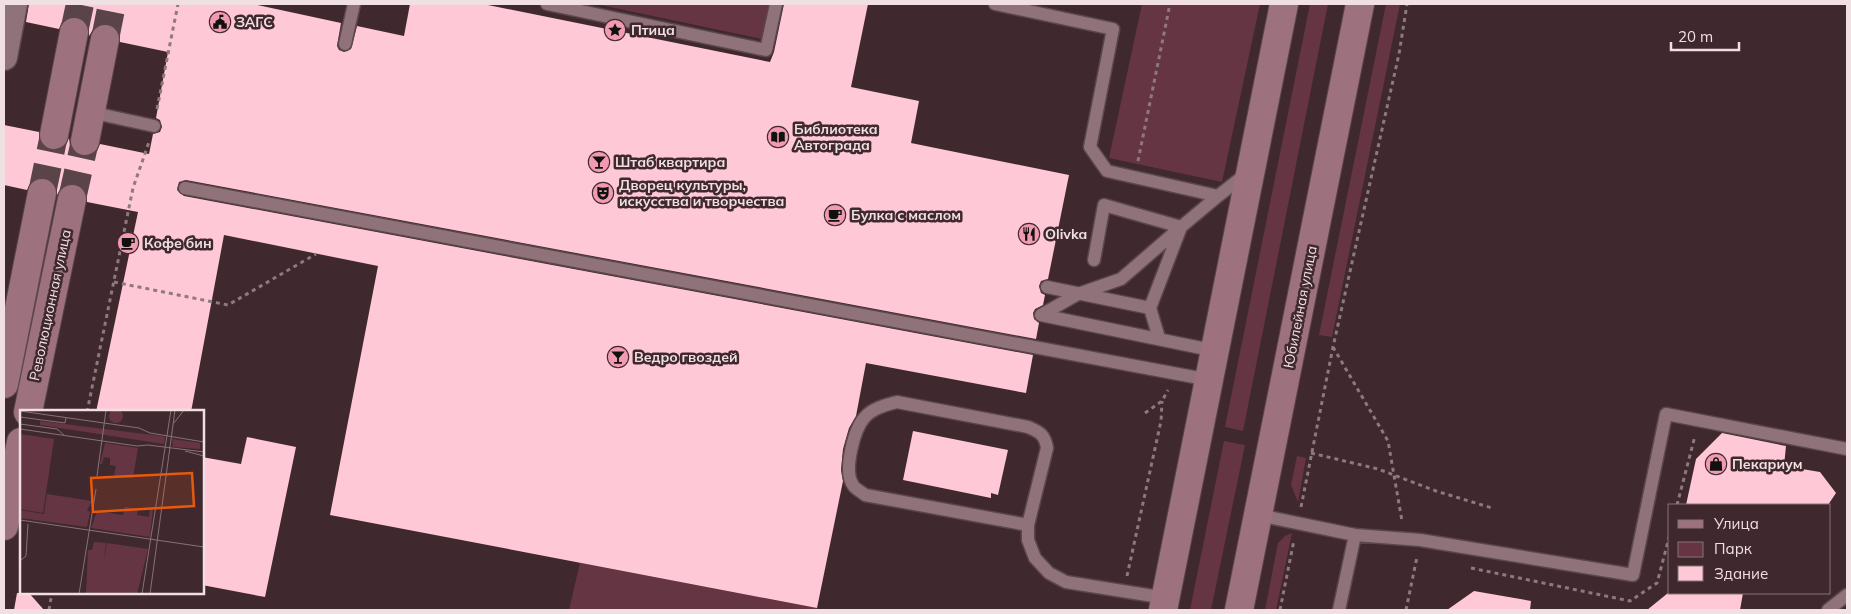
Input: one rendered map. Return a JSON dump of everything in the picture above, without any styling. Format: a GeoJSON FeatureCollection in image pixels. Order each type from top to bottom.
{"type":"FeatureCollection","features":[{"type":"Feature","properties":{"kind":"main road"},"geometry":{"type":"LineString","coordinates":[[1165,604],[1284,4]]}},
{"type":"Feature","properties":{"kind":"main road","name":"Юбилейная улица"},"geometry":{"type":"LineString","coordinates":[[1238,610],[1360,4]]}},
{"type":"Feature","properties":{"kind":"main road"},"geometry":{"type":"LineString","coordinates":[[54,135],[74,32]]}},
{"type":"Feature","properties":{"kind":"main road"},"geometry":{"type":"LineString","coordinates":[[85,141],[105,39]]}},
{"type":"Feature","properties":{"kind":"main road","name":"Революционная улица"},"geometry":{"type":"LineString","coordinates":[[4,384],[42,193]]}},
{"type":"Feature","properties":{"kind":"main road","name":"Революционная улица"},"geometry":{"type":"LineString","coordinates":[[28,410],[72,199]]}},
{"type":"Feature","properties":{"kind":"main road"},"geometry":{"type":"LineString","coordinates":[[4,526],[20,447]]}},
{"type":"Feature","properties":{"kind":"street"},"geometry":{"type":"LineString","coordinates":[[4,58],[14,4]]}},
{"type":"Feature","properties":{"kind":"lane"},"geometry":{"type":"LineString","coordinates":[[345,44],[354,4]]}},
{"type":"Feature","properties":{"kind":"lane"},"geometry":{"type":"LineString","coordinates":[[547,4],[766,50],[776,4]]}},
{"type":"Feature","properties":{"kind":"lane"},"geometry":{"type":"LineString","coordinates":[[995,4],[1114,29],[1090,146],[1107,171],[1218,196]]}},
{"type":"Feature","properties":{"kind":"lane"},"geometry":{"type":"LineString","coordinates":[[90,112],[154,126]]}},
{"type":"Feature","properties":{"kind":"lane"},"geometry":{"type":"LineString","coordinates":[[1216,351],[1041,315],[1078,294],[1121,279],[1218,196],[1252,170]]}},
{"type":"Feature","properties":{"kind":"lane"},"geometry":{"type":"LineString","coordinates":[[185,188],[1210,380]]}},
{"type":"Feature","properties":{"kind":"lane"},"geometry":{"type":"LineString","coordinates":[[1094,260],[1104,205],[1181,227]]}},
{"type":"Feature","properties":{"kind":"lane"},"geometry":{"type":"LineString","coordinates":[[1159,338],[1150,308],[1181,227]]}},
{"type":"Feature","properties":{"kind":"lane"},"geometry":{"type":"LineString","coordinates":[[1046,287],[1150,308]]}},
{"type":"Feature","properties":{"kind":"lane"},"geometry":{"type":"LineString","coordinates":[[1028,525],[865,495],[852,485],[849,469],[855,439],[865,418],[881,406],[897,402],[1028,427],[1039,432],[1045,437],[1046,448],[1028,525],[1028,540],[1035,558],[1049,573],[1066,582],[1165,604]]}},
{"type":"Feature","properties":{"kind":"lane"},"geometry":{"type":"LineString","coordinates":[[1258,515],[1355,535],[1420,540],[1633,575],[1666,414],[1847,449]]}},
{"type":"Feature","properties":{"kind":"lane"},"geometry":{"type":"LineString","coordinates":[[1339,610],[1355,535]]}},
{"type":"Feature","properties":{"kind":"lane"},"geometry":{"type":"LineString","coordinates":[[1828,610],[1847,595]]}},
{"type":"Feature","properties":{"kind":"path"},"geometry":{"type":"LineString","coordinates":[[87,410],[133,188],[154,126],[178,4]]}},
{"type":"Feature","properties":{"kind":"path"},"geometry":{"type":"LineString","coordinates":[[1134,176],[1170,4]]}},
{"type":"Feature","properties":{"kind":"path"},"geometry":{"type":"LineString","coordinates":[[1280,610],[1333,347],[1399,54],[1407,4]]}},
{"type":"Feature","properties":{"kind":"path"},"geometry":{"type":"LineString","coordinates":[[114,282],[228,305],[316,254]]}},
{"type":"Feature","properties":{"kind":"path"},"geometry":{"type":"LineString","coordinates":[[1333,347],[1388,441],[1402,522],[1420,540],[1406,610]]}},
{"type":"Feature","properties":{"kind":"path"},"geometry":{"type":"LineString","coordinates":[[1107,590],[1127,576],[1161,421],[1162,401],[1176,375]]}},
{"type":"Feature","properties":{"kind":"path"},"geometry":{"type":"LineString","coordinates":[[1144,414],[1162,401]]}},
{"type":"Feature","properties":{"kind":"path"},"geometry":{"type":"LineString","coordinates":[[1677,504],[1697,427]]}},
{"type":"Feature","properties":{"kind":"path"},"geometry":{"type":"LineString","coordinates":[[1311,453],[1350,461],[1492,508]]}},
{"type":"Feature","properties":{"kind":"path"},"geometry":{"type":"LineString","coordinates":[[48,610],[51,598],[49,594]]}},
{"type":"Feature","properties":{"kind":"green space"},"geometry":{"type":"Polygon","coordinates":[[[596,4],[769,4],[762,39],[596,4]]]}},
{"type":"Feature","properties":{"kind":"green space"},"geometry":{"type":"Polygon","coordinates":[[[1142,4],[1260,4],[1222,182],[1109,158],[1142,4]]]}},
{"type":"Feature","properties":{"kind":"green space"},"geometry":{"type":"Polygon","coordinates":[[[1310,4],[1328,4],[1243,431],[1225,427],[1310,4]]]}},
{"type":"Feature","properties":{"kind":"green space"},"geometry":{"type":"Polygon","coordinates":[[[1386,4],[1400,4],[1332,337],[1319,335],[1386,4]]]}},
{"type":"Feature","properties":{"kind":"green space"},"geometry":{"type":"Polygon","coordinates":[[[1224,441],[1245,445],[1211,610],[1190,610],[1224,441]]]}},
{"type":"Feature","properties":{"kind":"green space"},"geometry":{"type":"Polygon","coordinates":[[[1297,456],[1306,458],[1298,502],[1291,485],[1297,456]]]}},
{"type":"Feature","properties":{"kind":"green space"},"geometry":{"type":"Polygon","coordinates":[[[1292,533],[1276,610],[1265,610],[1278,543],[1285,536],[1292,533]]]}},
{"type":"Feature","properties":{"kind":"green space"},"geometry":{"type":"Polygon","coordinates":[[[580,563],[817,608],[817,610],[569,610],[580,563]]]}},
{"type":"Feature","properties":{"kind":"building"},"geometry":{"type":"Polygon","coordinates":[[[29,4],[253,4],[341,23],[337,46],[339,50],[344,52],[351,49],[357,26],[404,36],[410,4],[483,4],[770,62],[774,52],[784,4],[868,4],[851,87],[919,101],[911,143],[1069,175],[1048,279],[1041,281],[1039,286],[1041,293],[1045,295],[1043,305],[1035,309],[1033,313],[1034,319],[1039,323],[1036,339],[186,180],[179,182],[177,190],[184,196],[1033,355],[1026,393],[866,363],[856,416],[849,428],[843,449],[841,470],[843,481],[817,608],[330,515],[378,266],[224,235],[191,410],[96,410],[138,212],[87,202],[87,195],[83,188],[75,184],[67,184],[61,188],[57,195],[57,188],[53,182],[45,178],[37,178],[31,182],[27,190],[4,185],[4,125],[39,132],[39,141],[43,146],[51,150],[60,150],[66,145],[69,138],[70,146],[74,152],[82,156],[90,156],[97,151],[100,144],[149,154],[153,134],[160,132],[162,127],[160,120],[156,118],[168,52],[120,42],[120,34],[116,28],[108,24],[100,24],[94,28],[89,36],[89,26],[85,21],[77,17],[68,17],[62,22],[59,29],[26,22],[29,4]]]}},
{"type":"Feature","properties":{"kind":"building"},"geometry":{"type":"Polygon","coordinates":[[[913,431],[1008,450],[998,495],[991,493],[991,498],[903,480],[913,431]]]}},
{"type":"Feature","properties":{"kind":"building"},"geometry":{"type":"Polygon","coordinates":[[[1722,433],[1786,446],[1784,466],[1820,472],[1836,493],[1829,504],[1686,504],[1696,459],[1722,433]]]}},
{"type":"Feature","properties":{"kind":"building"},"geometry":{"type":"Polygon","coordinates":[[[247,437],[296,447],[265,597],[204,585],[204,457],[241,464],[247,437]]]}},
{"type":"Feature","properties":{"kind":"building"},"geometry":{"type":"Polygon","coordinates":[[[1474,591],[1531,601],[1530,610],[1447,610],[1474,591]]]}},
{"type":"Feature","properties":{"kind":"building"},"geometry":{"type":"Polygon","coordinates":[[[17,593],[20,593],[30,594],[44,610],[14,610],[17,593]]]}},
{"type":"Feature","properties":{"kind":"building"},"geometry":{"type":"Polygon","coordinates":[[[1668,593],[1743,594],[1740,610],[1647,610],[1668,593]]]}},
{"type":"Feature","properties":{"kind":"tunnel"},"geometry":{"type":"LineString","coordinates":[[74,32],[80,4]]}},
{"type":"Feature","properties":{"kind":"tunnel"},"geometry":{"type":"LineString","coordinates":[[105,39],[112,4]]}},
{"type":"Feature","properties":{"kind":"tunnel"},"geometry":{"type":"LineString","coordinates":[[42,193],[54,135]]}},
{"type":"Feature","properties":{"kind":"tunnel"},"geometry":{"type":"LineString","coordinates":[[72,199],[85,141]]}},
{"type":"Feature","properties":{"kind":"place","name":"ЗАГС"},"geometry":{"type":"Point","coordinates":[220,22]}},
{"type":"Feature","properties":{"kind":"place","name":"Птица"},"geometry":{"type":"Point","coordinates":[615,30]}},
{"type":"Feature","properties":{"kind":"place","name":"Библиотека Автограда"},"geometry":{"type":"Point","coordinates":[778,137]}},
{"type":"Feature","properties":{"kind":"place","name":"Штаб квартира"},"geometry":{"type":"Point","coordinates":[599,162]}},
{"type":"Feature","properties":{"kind":"place","name":"Дворец культуры, искусства и творчества"},"geometry":{"type":"Point","coordinates":[603,193]}},
{"type":"Feature","properties":{"kind":"place","name":"Булка с маслом"},"geometry":{"type":"Point","coordinates":[835,215]}},
{"type":"Feature","properties":{"kind":"place","name":"Olivka"},"geometry":{"type":"Point","coordinates":[1029,234]}},
{"type":"Feature","properties":{"kind":"place","name":"Кофе бин"},"geometry":{"type":"Point","coordinates":[128,243]}},
{"type":"Feature","properties":{"kind":"place","name":"Ведро гвоздей"},"geometry":{"type":"Point","coordinates":[618,357]}},
{"type":"Feature","properties":{"kind":"place","name":"Пекариум"},"geometry":{"type":"Point","coordinates":[1716,464]}}]}
